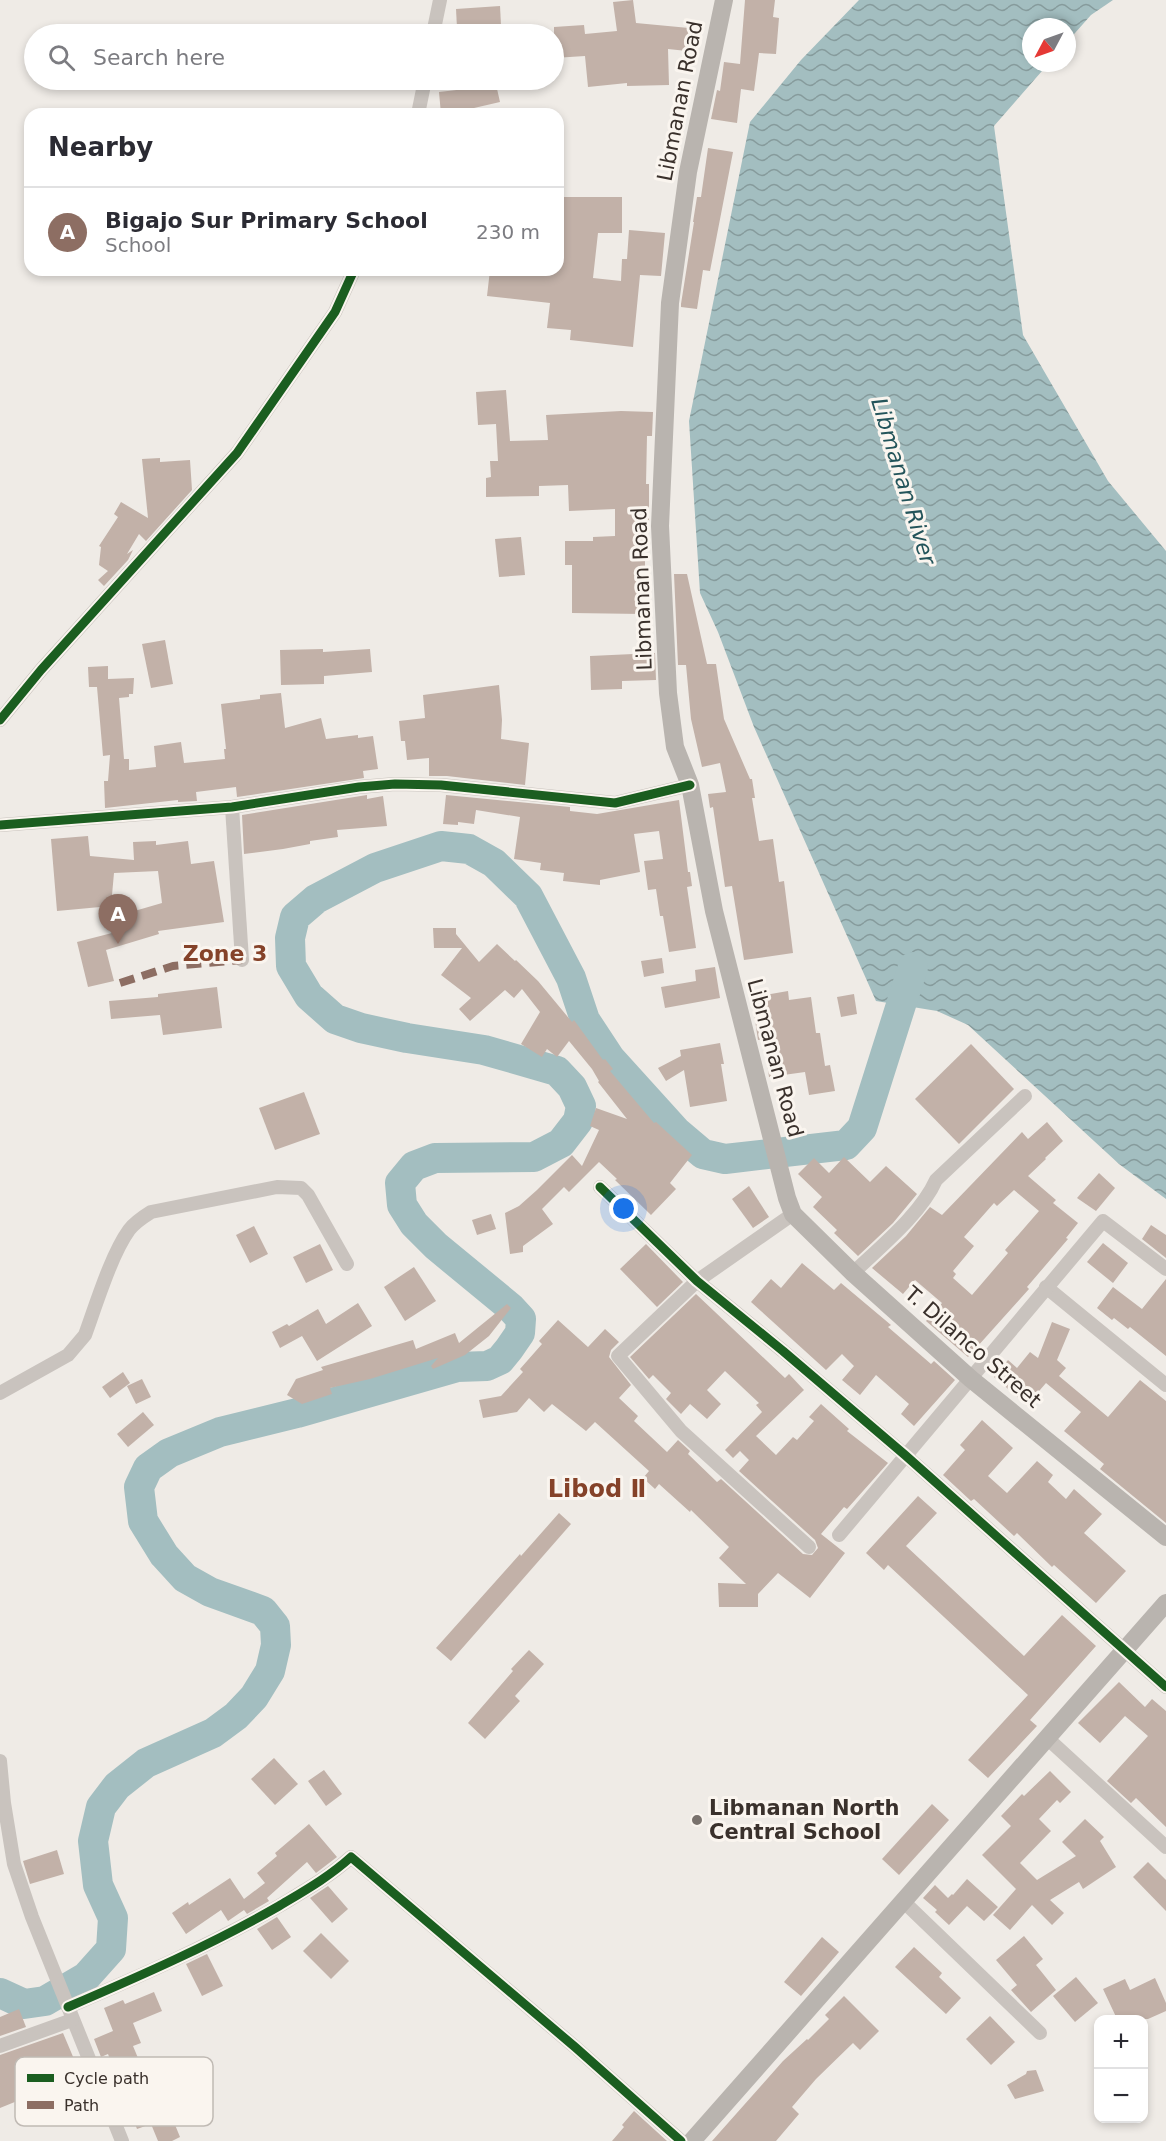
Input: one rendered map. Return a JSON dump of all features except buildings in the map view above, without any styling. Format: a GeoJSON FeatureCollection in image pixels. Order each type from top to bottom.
{"type":"FeatureCollection","features":[{"type":"Feature","properties":{"kind":"main road","name":"Libmanan Road"},"geometry":{"type":"LineString","coordinates":[[724,0],[688,172],[676,246],[670,303],[660,526],[668,693],[675,747],[690,784],[714,911],[766,1118],[793,1214]]}},
{"type":"Feature","properties":{"kind":"main road","name":"T. Dilanco Street"},"geometry":{"type":"LineString","coordinates":[[793,1214],[853,1273],[971,1378],[1166,1537]]}},
{"type":"Feature","properties":{"kind":"main road"},"geometry":{"type":"LineString","coordinates":[[692,2141],[1166,1603]]}},
{"type":"Feature","properties":{"kind":"street"},"geometry":{"type":"LineString","coordinates":[[435,24],[440,0]]}},
{"type":"Feature","properties":{"kind":"street"},"geometry":{"type":"LineString","coordinates":[[419,108],[423,90]]}},
{"type":"Feature","properties":{"kind":"street"},"geometry":{"type":"LineString","coordinates":[[0,720],[41,670],[237,453],[334,312],[351,276]]}},
{"type":"Feature","properties":{"kind":"street"},"geometry":{"type":"LineString","coordinates":[[0,825],[232,807],[395,784],[441,785],[615,803],[690,784]]}},
{"type":"Feature","properties":{"kind":"street"},"geometry":{"type":"LineString","coordinates":[[232,807],[242,960]]}},
{"type":"Feature","properties":{"kind":"street"},"geometry":{"type":"LineString","coordinates":[[853,1273],[919,1208],[929,1195],[936,1180],[1025,1096]]}},
{"type":"Feature","properties":{"kind":"street"},"geometry":{"type":"LineString","coordinates":[[0,1393],[68,1355],[77,1346],[85,1335],[114,1260],[128,1232],[134,1224],[151,1212],[277,1187],[301,1188],[308,1195],[347,1264]]}},
{"type":"Feature","properties":{"kind":"street"},"geometry":{"type":"LineString","coordinates":[[600,1187],[697,1281],[904,1455],[1166,1687]]}},
{"type":"Feature","properties":{"kind":"street"},"geometry":{"type":"LineString","coordinates":[[793,1214],[697,1281],[618,1356],[681,1431],[809,1547]]}},
{"type":"Feature","properties":{"kind":"street"},"geometry":{"type":"LineString","coordinates":[[839,1535],[1103,1221],[1166,1269]]}},
{"type":"Feature","properties":{"kind":"street"},"geometry":{"type":"LineString","coordinates":[[1046,1287],[1166,1385]]}},
{"type":"Feature","properties":{"kind":"street"},"geometry":{"type":"LineString","coordinates":[[1047,1738],[1166,1847]]}},
{"type":"Feature","properties":{"kind":"street"},"geometry":{"type":"LineString","coordinates":[[0,1761],[14,1864],[32,1917],[88,2057]]}},
{"type":"Feature","properties":{"kind":"street"},"geometry":{"type":"LineString","coordinates":[[0,2046],[69,2010],[250,1923],[334,1872],[351,1857],[575,2047],[681,2141]]}},
{"type":"Feature","properties":{"kind":"street"},"geometry":{"type":"LineString","coordinates":[[903,1901],[1040,2033]]}},
{"type":"Feature","properties":{"kind":"street"},"geometry":{"type":"LineString","coordinates":[[116,2126],[122,2141]]}},
{"type":"Feature","properties":{"kind":"water","name":"Libmanan River"},"geometry":{"type":"Polygon","coordinates":[[[859,0],[1113,0],[1091,15],[1076,32],[1076,18],[1022,18],[1022,72],[1041,72],[994,126],[1023,335],[1108,481],[1166,551],[1166,1199],[1119,1164],[968,1025],[937,1011],[876,1001],[754,727],[718,632],[700,593],[689,421],[750,122],[801,60],[859,0]]]}},
{"type":"Feature","properties":{"kind":"waterway"},"geometry":{"type":"LineString","coordinates":[[0,1993],[24,2004],[45,2001],[86,1977],[111,1949],[113,1918],[98,1885],[93,1841],[101,1807],[117,1786],[146,1763],[213,1733],[236,1716],[254,1697],[270,1671],[276,1645],[275,1626],[263,1611],[210,1592],[185,1578],[164,1555],[143,1521],[139,1487],[148,1468],[169,1453],[220,1432],[297,1413],[457,1367],[487,1366],[500,1360],[520,1333],[521,1319],[510,1307],[436,1246],[414,1224],[402,1205],[400,1183],[414,1166],[435,1158],[534,1157],[561,1143],[578,1121],[581,1106],[572,1087],[557,1071],[484,1050],[407,1038],[361,1028],[335,1019],[309,996],[291,966],[290,938],[295,917],[316,899],[375,868],[441,846],[469,849],[494,863],[528,896],[571,978],[585,1020],[610,1058],[677,1132],[703,1154],[725,1159],[846,1145],[862,1128],[913,967]]}},
{"type":"Feature","properties":{"kind":"marked path"},"geometry":{"type":"LineString","coordinates":[[120,983],[173,966],[242,960]]}},
{"type":"Feature","properties":{"kind":"cycle path"},"geometry":{"type":"LineString","coordinates":[[0,720],[41,670],[237,453],[335,312],[351,276]]}},
{"type":"Feature","properties":{"kind":"cycle path"},"geometry":{"type":"LineString","coordinates":[[0,825],[232,807],[359,787],[395,784],[441,785],[615,803],[690,785]]}},
{"type":"Feature","properties":{"kind":"cycle path"},"geometry":{"type":"LineString","coordinates":[[600,1187],[697,1281],[905,1455],[1166,1687]]}},
{"type":"Feature","properties":{"kind":"cycle path"},"geometry":{"type":"LineString","coordinates":[[68,2007],[175,1960],[227,1934],[279,1906],[334,1871],[351,1857],[575,2047],[681,2141]]}},
{"type":"Feature","properties":{"kind":"place","name":"Bigajo Sur Primary School"},"geometry":{"type":"Point","coordinates":[118,944]}},
{"type":"Feature","properties":{"kind":"place","name":"Libmanan North Central School"},"geometry":{"type":"Point","coordinates":[697,1820]}},
{"type":"Feature","properties":{"kind":"district","name":"Zone 3"},"geometry":{"type":"Point","coordinates":[225,953]}},
{"type":"Feature","properties":{"kind":"district","name":"Libod Ⅱ"},"geometry":{"type":"Point","coordinates":[597,1489]}}]}
